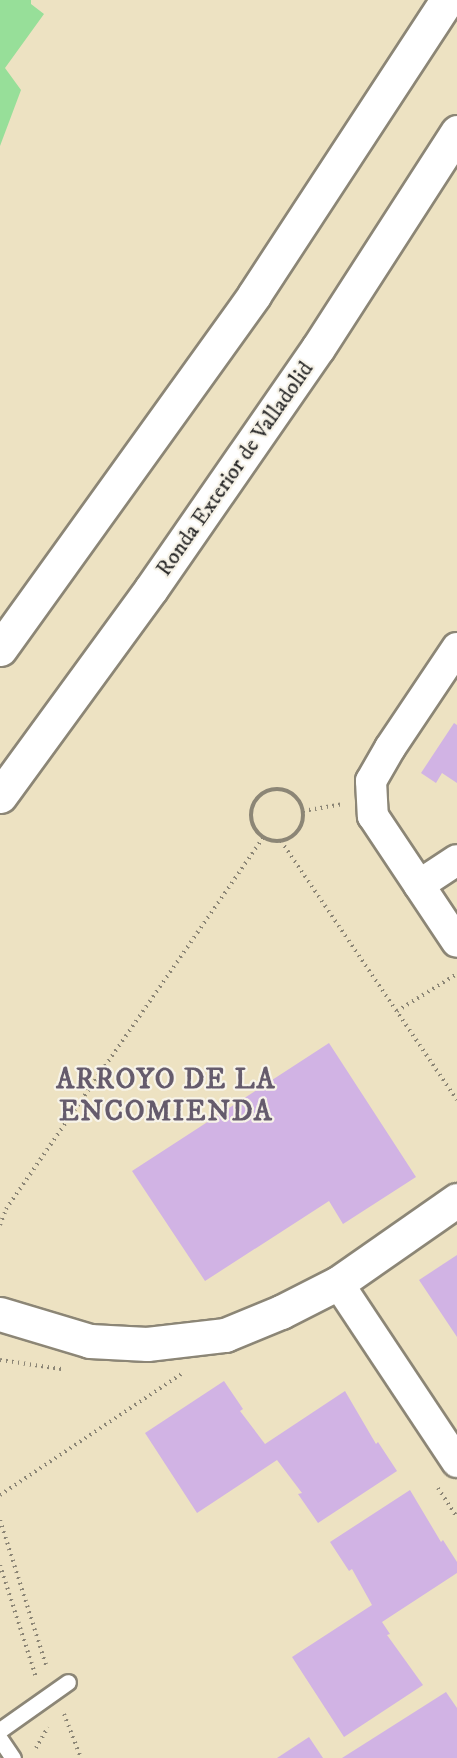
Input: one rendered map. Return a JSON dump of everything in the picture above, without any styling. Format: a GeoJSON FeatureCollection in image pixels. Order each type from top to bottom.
{"type":"FeatureCollection","features":[{"type":"Feature","properties":{"kind":"main road"},"geometry":{"type":"LineString","coordinates":[[0,649],[254,296],[447,0]]}},
{"type":"Feature","properties":{"kind":"main road","name":"Ronda Exterior de Valladolid"},"geometry":{"type":"LineString","coordinates":[[0,796],[152,590],[318,348],[457,132]]}},
{"type":"Feature","properties":{"kind":"main road"},"geometry":{"type":"LineString","coordinates":[[0,1314],[90,1341],[147,1344],[225,1335],[281,1312],[338,1283],[457,1200]]}},
{"type":"Feature","properties":{"kind":"street"},"geometry":{"type":"LineString","coordinates":[[457,648],[371,781],[372,808],[457,942]]}},
{"type":"Feature","properties":{"kind":"street"},"geometry":{"type":"LineString","coordinates":[[419,885],[457,860]]}},
{"type":"Feature","properties":{"kind":"street"},"geometry":{"type":"LineString","coordinates":[[338,1283],[457,1462]]}},
{"type":"Feature","properties":{"kind":"lane"},"geometry":{"type":"LineString","coordinates":[[0,1730],[56,1690]]}},
{"type":"Feature","properties":{"kind":"lane"},"geometry":{"type":"LineString","coordinates":[[0,1739],[13,1758]]}},
{"type":"Feature","properties":{"kind":"path"},"geometry":{"type":"LineString","coordinates":[[270,790],[287,791],[294,796],[303,811],[300,827],[289,838],[281,841],[263,838],[252,824],[251,815],[256,799],[262,793],[270,790]]}},
{"type":"Feature","properties":{"kind":"path"},"geometry":{"type":"LineString","coordinates":[[303,811],[372,808]]}},
{"type":"Feature","properties":{"kind":"path"},"geometry":{"type":"LineString","coordinates":[[0,1225],[6,1209],[263,838]]}},
{"type":"Feature","properties":{"kind":"path"},"geometry":{"type":"LineString","coordinates":[[281,841],[457,1100]]}},
{"type":"Feature","properties":{"kind":"path"},"geometry":{"type":"LineString","coordinates":[[397,1011],[457,974]]}},
{"type":"Feature","properties":{"kind":"path"},"geometry":{"type":"LineString","coordinates":[[0,1496],[190,1369]]}},
{"type":"Feature","properties":{"kind":"path"},"geometry":{"type":"LineString","coordinates":[[0,1520],[81,1758]]}},
{"type":"Feature","properties":{"kind":"path"},"geometry":{"type":"LineString","coordinates":[[0,1565],[56,1690],[54,1721],[35,1746],[37,1758]]}},
{"type":"Feature","properties":{"kind":"green space"},"geometry":{"type":"Polygon","coordinates":[[[0,0],[31,0],[31,4],[44,14],[5,68],[21,90],[0,146],[0,0]]]}},
{"type":"Feature","properties":{"kind":"building"},"geometry":{"type":"Polygon","coordinates":[[[454,723],[457,725],[457,783],[442,773],[436,783],[421,773],[454,723]]]}},
{"type":"Feature","properties":{"kind":"building"},"geometry":{"type":"Polygon","coordinates":[[[329,1043],[416,1177],[343,1224],[329,1201],[205,1281],[132,1171],[329,1043]]]}},
{"type":"Feature","properties":{"kind":"building"},"geometry":{"type":"Polygon","coordinates":[[[457,1255],[457,1337],[419,1280],[457,1255]]]}},
{"type":"Feature","properties":{"kind":"building"},"geometry":{"type":"Polygon","coordinates":[[[224,1381],[243,1409],[240,1411],[265,1444],[345,1391],[376,1444],[378,1442],[397,1471],[318,1523],[298,1494],[302,1493],[277,1460],[197,1513],[145,1433],[224,1381]]]}},
{"type":"Feature","properties":{"kind":"building"},"geometry":{"type":"Polygon","coordinates":[[[410,1490],[441,1542],[443,1540],[457,1562],[457,1573],[382,1622],[390,1634],[387,1635],[423,1685],[344,1737],[292,1657],[372,1605],[352,1569],[349,1571],[330,1542],[410,1490]]]}},
{"type":"Feature","properties":{"kind":"building"},"geometry":{"type":"Polygon","coordinates":[[[446,1692],[457,1708],[457,1758],[342,1758],[446,1692]]]}},
{"type":"Feature","properties":{"kind":"building"},"geometry":{"type":"Polygon","coordinates":[[[309,1737],[323,1758],[277,1758],[309,1737]]]}},
{"type":"Feature","properties":{"kind":"district","name":"ARROYO DE LA ENCOMIENDA"},"geometry":{"type":"Point","coordinates":[166,1096]}}]}
